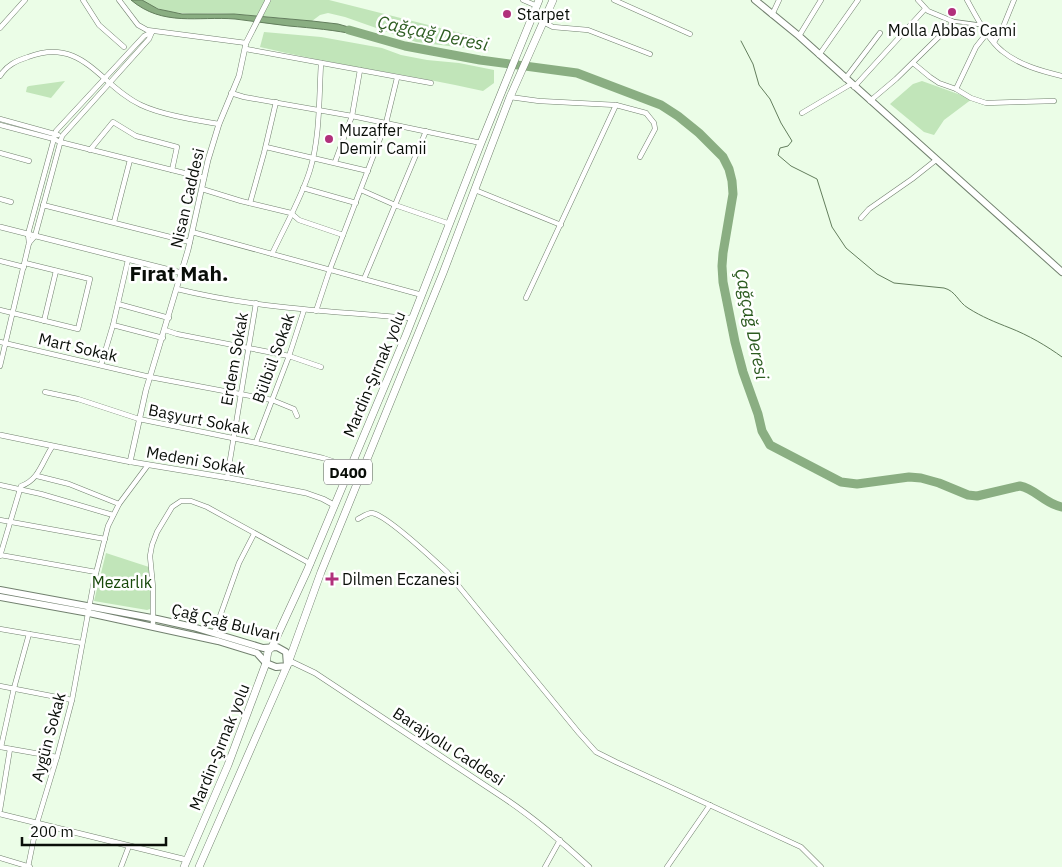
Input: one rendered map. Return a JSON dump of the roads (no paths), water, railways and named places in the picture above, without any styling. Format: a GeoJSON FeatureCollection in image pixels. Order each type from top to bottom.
{"type":"FeatureCollection","features":[{"type":"Feature","properties":{"kind":"highway","name":"Mardin-Şırnak yolu"},"geometry":{"type":"LineString","coordinates":[[199,867],[287,666],[321,572],[475,190],[510,96],[552,0]]}},
{"type":"Feature","properties":{"kind":"highway","name":"Mardin-Şırnak yolu"},"geometry":{"type":"LineString","coordinates":[[186,864],[228,765],[266,663],[268,651],[272,648],[310,564],[413,318],[480,143],[538,3]]}},
{"type":"Feature","properties":{"kind":"main road"},"geometry":{"type":"LineString","coordinates":[[756,0],[799,36],[870,102],[1062,272]]}},
{"type":"Feature","properties":{"kind":"main road","name":"Çağ Çağ Bulvarı"},"geometry":{"type":"LineString","coordinates":[[0,590],[90,609],[153,626],[218,640],[257,653],[266,663],[276,667],[287,666],[286,652],[280,648],[262,648],[214,633],[153,618],[90,609],[0,596]]}},
{"type":"Feature","properties":{"kind":"street"},"geometry":{"type":"LineString","coordinates":[[0,28],[25,0]]}},
{"type":"Feature","properties":{"kind":"street"},"geometry":{"type":"LineString","coordinates":[[84,0],[99,25],[124,47]]}},
{"type":"Feature","properties":{"kind":"street"},"geometry":{"type":"LineString","coordinates":[[119,0],[138,25],[152,32],[246,46],[321,63],[431,83]]}},
{"type":"Feature","properties":{"kind":"street"},"geometry":{"type":"LineString","coordinates":[[523,0],[538,3]]}},
{"type":"Feature","properties":{"kind":"street"},"geometry":{"type":"LineString","coordinates":[[614,0],[690,34]]}},
{"type":"Feature","properties":{"kind":"street"},"geometry":{"type":"LineString","coordinates":[[772,14],[779,0]]}},
{"type":"Feature","properties":{"kind":"street"},"geometry":{"type":"LineString","coordinates":[[799,36],[821,0]]}},
{"type":"Feature","properties":{"kind":"street"},"geometry":{"type":"LineString","coordinates":[[819,55],[858,0]]}},
{"type":"Feature","properties":{"kind":"street"},"geometry":{"type":"LineString","coordinates":[[918,0],[925,9],[952,21],[982,25]]}},
{"type":"Feature","properties":{"kind":"street"},"geometry":{"type":"LineString","coordinates":[[967,0],[1000,50],[1018,62],[1038,70],[1062,76]]}},
{"type":"Feature","properties":{"kind":"street"},"geometry":{"type":"LineString","coordinates":[[994,42],[1003,27],[1014,0]]}},
{"type":"Feature","properties":{"kind":"street","name":"Nisan Caddesi"},"geometry":{"type":"LineString","coordinates":[[130,462],[139,419],[182,273],[204,178],[219,124],[239,76],[250,35],[268,2]]}},
{"type":"Feature","properties":{"kind":"street"},"geometry":{"type":"LineString","coordinates":[[802,113],[853,86],[925,9]]}},
{"type":"Feature","properties":{"kind":"street"},"geometry":{"type":"LineString","coordinates":[[870,102],[913,63],[952,24],[952,21]]}},
{"type":"Feature","properties":{"kind":"street"},"geometry":{"type":"LineString","coordinates":[[543,22],[553,27],[588,30],[650,54]]}},
{"type":"Feature","properties":{"kind":"street"},"geometry":{"type":"LineString","coordinates":[[29,243],[35,236],[62,136],[144,36],[152,32]]}},
{"type":"Feature","properties":{"kind":"street"},"geometry":{"type":"LineString","coordinates":[[956,88],[976,47],[987,32]]}},
{"type":"Feature","properties":{"kind":"street"},"geometry":{"type":"LineString","coordinates":[[845,79],[880,33]]}},
{"type":"Feature","properties":{"kind":"street"},"geometry":{"type":"LineString","coordinates":[[0,76],[9,65],[37,53],[54,52],[70,55],[86,62],[139,104],[154,110],[219,124]]}},
{"type":"Feature","properties":{"kind":"street"},"geometry":{"type":"LineString","coordinates":[[272,254],[303,188],[313,157],[321,63]]}},
{"type":"Feature","properties":{"kind":"street"},"geometry":{"type":"LineString","coordinates":[[913,63],[930,77],[986,104],[1054,100]]}},
{"type":"Feature","properties":{"kind":"street"},"geometry":{"type":"LineString","coordinates":[[335,162],[352,116],[360,70]]}},
{"type":"Feature","properties":{"kind":"street"},"geometry":{"type":"LineString","coordinates":[[316,311],[330,269],[386,123],[397,78]]}},
{"type":"Feature","properties":{"kind":"street"},"geometry":{"type":"LineString","coordinates":[[0,366],[3,342],[29,243],[28,234],[56,131],[108,80]]}},
{"type":"Feature","properties":{"kind":"street"},"geometry":{"type":"LineString","coordinates":[[231,93],[480,143]]}},
{"type":"Feature","properties":{"kind":"street"},"geometry":{"type":"LineString","coordinates":[[510,96],[539,101],[616,105],[646,113],[654,123],[655,129],[640,156]]}},
{"type":"Feature","properties":{"kind":"street"},"geometry":{"type":"LineString","coordinates":[[250,203],[266,147],[276,102]]}},
{"type":"Feature","properties":{"kind":"street"},"geometry":{"type":"LineString","coordinates":[[526,298],[616,105]]}},
{"type":"Feature","properties":{"kind":"street"},"geometry":{"type":"LineString","coordinates":[[0,119],[55,137],[60,142],[204,178]]}},
{"type":"Feature","properties":{"kind":"street"},"geometry":{"type":"LineString","coordinates":[[90,150],[113,122],[136,136],[177,147],[172,170]]}},
{"type":"Feature","properties":{"kind":"street"},"geometry":{"type":"LineString","coordinates":[[0,125],[55,137],[62,136]]}},
{"type":"Feature","properties":{"kind":"street"},"geometry":{"type":"LineString","coordinates":[[364,278],[426,131]]}},
{"type":"Feature","properties":{"kind":"street"},"geometry":{"type":"LineString","coordinates":[[266,147],[368,171]]}},
{"type":"Feature","properties":{"kind":"street"},"geometry":{"type":"LineString","coordinates":[[0,154],[29,161]]}},
{"type":"Feature","properties":{"kind":"street"},"geometry":{"type":"LineString","coordinates":[[114,222],[130,160]]}},
{"type":"Feature","properties":{"kind":"street"},"geometry":{"type":"LineString","coordinates":[[861,218],[870,208],[936,160]]}},
{"type":"Feature","properties":{"kind":"street"},"geometry":{"type":"LineString","coordinates":[[303,188],[356,203]]}},
{"type":"Feature","properties":{"kind":"street"},"geometry":{"type":"LineString","coordinates":[[202,189],[291,213],[299,220],[343,235]]}},
{"type":"Feature","properties":{"kind":"street"},"geometry":{"type":"LineString","coordinates":[[361,190],[395,205],[450,224]]}},
{"type":"Feature","properties":{"kind":"street"},"geometry":{"type":"LineString","coordinates":[[475,190],[561,225]]}},
{"type":"Feature","properties":{"kind":"street"},"geometry":{"type":"LineString","coordinates":[[0,199],[11,202]]}},
{"type":"Feature","properties":{"kind":"street"},"geometry":{"type":"LineString","coordinates":[[43,206],[190,242]]}},
{"type":"Feature","properties":{"kind":"street"},"geometry":{"type":"LineString","coordinates":[[0,227],[182,273]]}},
{"type":"Feature","properties":{"kind":"street"},"geometry":{"type":"LineString","coordinates":[[192,232],[422,295]]}},
{"type":"Feature","properties":{"kind":"street"},"geometry":{"type":"LineString","coordinates":[[101,365],[113,325],[128,260]]}},
{"type":"Feature","properties":{"kind":"street"},"geometry":{"type":"LineString","coordinates":[[0,261],[90,279],[78,329],[0,310]]}},
{"type":"Feature","properties":{"kind":"street"},"geometry":{"type":"LineString","coordinates":[[44,320],[56,271]]}},
{"type":"Feature","properties":{"kind":"street"},"geometry":{"type":"LineString","coordinates":[[177,289],[208,296],[304,310],[413,318]]}},
{"type":"Feature","properties":{"kind":"street","name":"Erdem Sokak"},"geometry":{"type":"LineString","coordinates":[[227,478],[256,303]]}},
{"type":"Feature","properties":{"kind":"street"},"geometry":{"type":"LineString","coordinates":[[118,304],[168,318]]}},
{"type":"Feature","properties":{"kind":"street","name":"Bülbül Sokak"},"geometry":{"type":"LineString","coordinates":[[256,442],[289,356],[304,310]]}},
{"type":"Feature","properties":{"kind":"street"},"geometry":{"type":"LineString","coordinates":[[113,325],[163,338]]}},
{"type":"Feature","properties":{"kind":"street"},"geometry":{"type":"LineString","coordinates":[[165,330],[289,356],[321,367]]}},
{"type":"Feature","properties":{"kind":"street","name":"Mart Sokak"},"geometry":{"type":"LineString","coordinates":[[3,342],[150,378],[272,400],[294,409],[297,416]]}},
{"type":"Feature","properties":{"kind":"street","name":"Başyurt Sokak"},"geometry":{"type":"LineString","coordinates":[[44,392],[78,399],[139,419],[256,442],[350,467]]}},
{"type":"Feature","properties":{"kind":"street","name":"Medeni Sokak"},"geometry":{"type":"LineString","coordinates":[[0,435],[130,462],[306,493],[334,505]]}},
{"type":"Feature","properties":{"kind":"street"},"geometry":{"type":"LineString","coordinates":[[52,447],[37,476],[27,484],[20,486],[0,555],[96,572]]}},
{"type":"Feature","properties":{"kind":"street","name":"Aygün Sokak"},"geometry":{"type":"LineString","coordinates":[[28,867],[37,823],[72,700],[96,572],[105,539],[119,504],[148,465]]}},
{"type":"Feature","properties":{"kind":"street"},"geometry":{"type":"LineString","coordinates":[[37,476],[76,487],[119,504]]}},
{"type":"Feature","properties":{"kind":"street"},"geometry":{"type":"LineString","coordinates":[[0,485],[113,515]]}},
{"type":"Feature","properties":{"kind":"street"},"geometry":{"type":"LineString","coordinates":[[153,626],[154,587],[150,556],[152,545],[172,507],[181,502],[191,501],[310,564]]}},
{"type":"Feature","properties":{"kind":"street"},"geometry":{"type":"LineString","coordinates":[[358,519],[372,513],[430,555],[465,594],[596,752],[800,847],[821,867]]}},
{"type":"Feature","properties":{"kind":"street"},"geometry":{"type":"LineString","coordinates":[[0,520],[105,539]]}},
{"type":"Feature","properties":{"kind":"street"},"geometry":{"type":"LineString","coordinates":[[214,633],[239,563],[254,534]]}},
{"type":"Feature","properties":{"kind":"street"},"geometry":{"type":"LineString","coordinates":[[0,629],[82,642]]}},
{"type":"Feature","properties":{"kind":"street"},"geometry":{"type":"LineString","coordinates":[[29,634],[14,688],[1,747],[57,757]]}},
{"type":"Feature","properties":{"kind":"street","name":"Barajyolu Caddesi"},"geometry":{"type":"LineString","coordinates":[[287,666],[292,662],[315,673],[522,810],[560,840],[589,867]]}},
{"type":"Feature","properties":{"kind":"street"},"geometry":{"type":"LineString","coordinates":[[0,686],[72,700]]}},
{"type":"Feature","properties":{"kind":"street"},"geometry":{"type":"LineString","coordinates":[[10,749],[0,812],[130,846],[186,864]]}},
{"type":"Feature","properties":{"kind":"street"},"geometry":{"type":"LineString","coordinates":[[0,770],[6,772]]}},
{"type":"Feature","properties":{"kind":"street"},"geometry":{"type":"LineString","coordinates":[[667,867],[710,806]]}},
{"type":"Feature","properties":{"kind":"street"},"geometry":{"type":"LineString","coordinates":[[545,867],[560,840]]}},
{"type":"Feature","properties":{"kind":"street"},"geometry":{"type":"LineString","coordinates":[[120,867],[130,846]]}},
{"type":"Feature","properties":{"kind":"street"},"geometry":{"type":"LineString","coordinates":[[0,858],[28,867]]}},
{"type":"Feature","properties":{"kind":"waterway","name":"Çağçağ Deresi"},"geometry":{"type":"LineString","coordinates":[[349,30],[405,46],[480,60],[577,73],[661,105],[678,116],[699,133],[723,157],[729,169],[733,194],[723,253],[723,282],[743,372],[762,431],[770,445],[841,482],[857,484],[909,477],[921,478],[968,495],[977,496],[1020,486],[1062,507]]}},
{"type":"Feature","properties":{"kind":"waterway"},"geometry":{"type":"LineString","coordinates":[[741,41],[753,64],[759,85],[770,99],[792,141],[788,146],[780,148],[778,155],[791,166],[817,179],[832,227],[846,248],[877,274],[894,283],[948,289],[965,306],[973,311],[1030,337],[1062,357]]}},
{"type":"Feature","properties":{"kind":"place","name":"Molla Abbas Cami"},"geometry":{"type":"Point","coordinates":[952,12]}},
{"type":"Feature","properties":{"kind":"place","name":"Starpet"},"geometry":{"type":"Point","coordinates":[507,14]}},
{"type":"Feature","properties":{"kind":"place","name":"Muzaffer Demir Camii"},"geometry":{"type":"Point","coordinates":[329,139]}},
{"type":"Feature","properties":{"kind":"place","name":"Dilmen Eczanesi"},"geometry":{"type":"Point","coordinates":[332,579]}},
{"type":"Feature","properties":{"kind":"district","name":"Fırat Mah."},"geometry":{"type":"Point","coordinates":[179,273]}},
{"type":"Feature","properties":{"kind":"park label","name":"Mezarlık"},"geometry":{"type":"Point","coordinates":[122,582]}}]}
